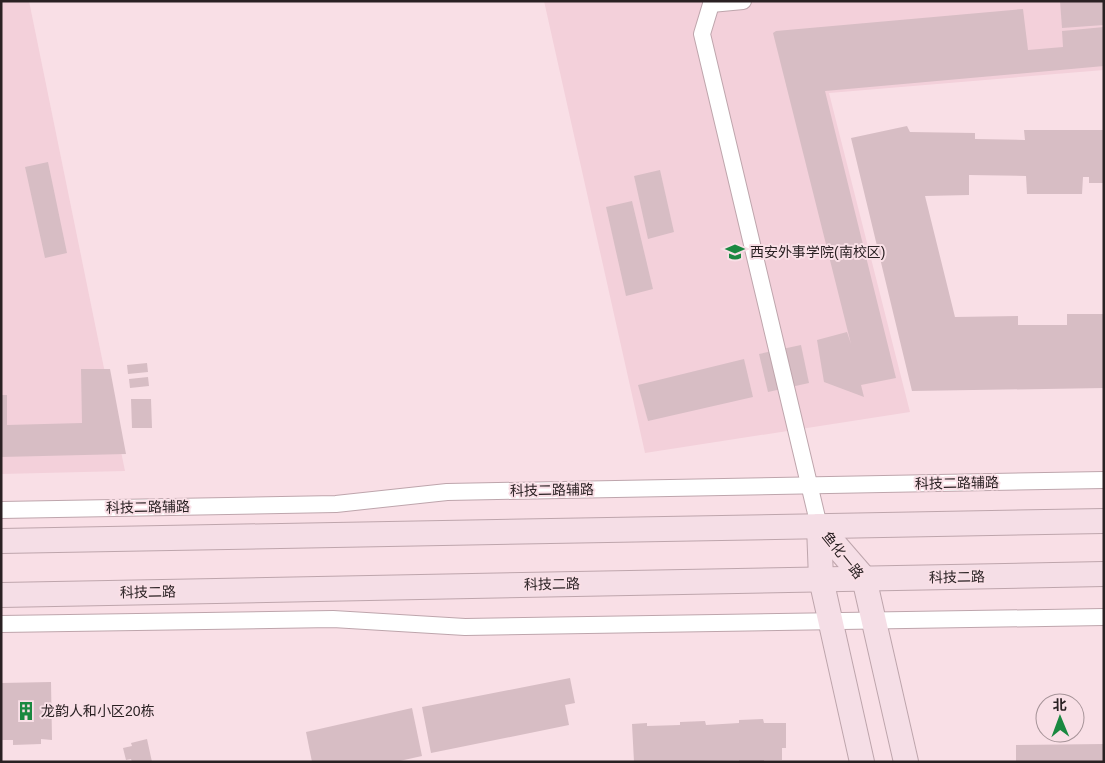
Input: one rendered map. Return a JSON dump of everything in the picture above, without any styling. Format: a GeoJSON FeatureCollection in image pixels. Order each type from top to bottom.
{"type":"FeatureCollection","features":[{"type":"Feature","properties":{"kind":"main road"},"geometry":{"type":"LineString","coordinates":[[1,541],[1104,522]]}},
{"type":"Feature","properties":{"kind":"main road","name":"鱼化一路"},"geometry":{"type":"LineString","coordinates":[[820,526],[864,578],[906,762]]}},
{"type":"Feature","properties":{"kind":"main road","name":"鱼化一路"},"geometry":{"type":"LineString","coordinates":[[820,526],[821,579],[862,762]]}},
{"type":"Feature","properties":{"kind":"main road","name":"科技二路"},"geometry":{"type":"LineString","coordinates":[[1,595],[1104,574]]}},
{"type":"Feature","properties":{"kind":"street"},"geometry":{"type":"LineString","coordinates":[[743,1],[711,3],[702,34],[820,526]]}},
{"type":"Feature","properties":{"kind":"street","name":"科技二路辅路"},"geometry":{"type":"LineString","coordinates":[[1,510],[336,504],[448,492],[1104,480]]}},
{"type":"Feature","properties":{"kind":"street"},"geometry":{"type":"LineString","coordinates":[[1,624],[333,619],[465,627],[1104,617]]}},
{"type":"Feature","properties":{"kind":"shaded area"},"geometry":{"type":"Polygon","coordinates":[[[1,1],[29,1],[125,471],[1,474],[1,1]]]}},
{"type":"Feature","properties":{"kind":"shaded area","name":"西安外事学院(南校区)"},"geometry":{"type":"Polygon","coordinates":[[[544,1],[1104,1],[1104,70],[829,93],[910,412],[645,453],[544,1]]]}},
{"type":"Feature","properties":{"kind":"building"},"geometry":{"type":"Polygon","coordinates":[[[1060,1],[1104,1],[1104,25],[1062,28],[1060,1]]]}},
{"type":"Feature","properties":{"kind":"building"},"geometry":{"type":"Polygon","coordinates":[[[1023,9],[1028,50],[1063,47],[1062,31],[1104,27],[1104,66],[825,91],[896,378],[861,385],[864,397],[824,382],[817,340],[847,332],[851,344],[773,33],[776,31],[1023,9]]]}},
{"type":"Feature","properties":{"kind":"building"},"geometry":{"type":"Polygon","coordinates":[[[907,126],[910,132],[975,133],[975,139],[1025,140],[1024,130],[1104,130],[1104,183],[1089,183],[1089,177],[1083,177],[1082,194],[1027,194],[1026,176],[969,175],[969,195],[925,196],[955,317],[1018,316],[1018,325],[1067,325],[1067,314],[1104,314],[1104,388],[912,391],[851,138],[907,126]]]}},
{"type":"Feature","properties":{"kind":"building"},"geometry":{"type":"Polygon","coordinates":[[[48,162],[67,253],[45,258],[25,167],[48,162]]]}},
{"type":"Feature","properties":{"kind":"building"},"geometry":{"type":"Polygon","coordinates":[[[660,170],[674,232],[648,239],[634,176],[660,170]]]}},
{"type":"Feature","properties":{"kind":"building"},"geometry":{"type":"Polygon","coordinates":[[[632,201],[653,289],[626,296],[606,207],[632,201]]]}},
{"type":"Feature","properties":{"kind":"building"},"geometry":{"type":"Polygon","coordinates":[[[801,345],[809,383],[768,392],[759,354],[801,345]]]}},
{"type":"Feature","properties":{"kind":"building"},"geometry":{"type":"Polygon","coordinates":[[[744,359],[753,397],[648,421],[638,385],[744,359]]]}},
{"type":"Feature","properties":{"kind":"building"},"geometry":{"type":"Polygon","coordinates":[[[147,363],[148,372],[128,374],[127,365],[147,363]]]}},
{"type":"Feature","properties":{"kind":"building"},"geometry":{"type":"Polygon","coordinates":[[[81,369],[110,369],[126,454],[1,457],[1,395],[7,395],[7,425],[82,423],[81,369]]]}},
{"type":"Feature","properties":{"kind":"building"},"geometry":{"type":"Polygon","coordinates":[[[148,377],[149,386],[130,388],[129,379],[148,377]]]}},
{"type":"Feature","properties":{"kind":"building"},"geometry":{"type":"Polygon","coordinates":[[[131,399],[151,399],[152,428],[132,428],[131,399]]]}},
{"type":"Feature","properties":{"kind":"building"},"geometry":{"type":"Polygon","coordinates":[[[570,678],[575,703],[565,705],[569,725],[431,753],[422,707],[570,678]]]}},
{"type":"Feature","properties":{"kind":"building","name":"龙韵人和小区20栋"},"geometry":{"type":"Polygon","coordinates":[[[51,682],[52,740],[41,739],[41,744],[13,745],[13,740],[1,740],[1,683],[51,682]]]}},
{"type":"Feature","properties":{"kind":"building"},"geometry":{"type":"Polygon","coordinates":[[[412,708],[422,756],[395,762],[312,762],[306,732],[412,708]]]}},
{"type":"Feature","properties":{"kind":"building"},"geometry":{"type":"Polygon","coordinates":[[[763,719],[764,723],[786,723],[786,748],[782,748],[782,760],[764,760],[764,762],[739,762],[739,760],[634,762],[632,724],[647,723],[647,726],[680,725],[680,722],[705,721],[706,725],[739,723],[739,720],[763,719]]]}},
{"type":"Feature","properties":{"kind":"building"},"geometry":{"type":"Polygon","coordinates":[[[147,739],[152,762],[132,762],[131,759],[126,760],[123,748],[132,746],[131,743],[147,739]]]}},
{"type":"Feature","properties":{"kind":"building"},"geometry":{"type":"Polygon","coordinates":[[[1104,744],[1104,762],[1016,762],[1016,745],[1104,744]]]}},
{"type":"Feature","properties":{"kind":"place","name":"西安外事学院(南校区)"},"geometry":{"type":"Point","coordinates":[735,252]}},
{"type":"Feature","properties":{"kind":"place","name":"龙韵人和小区20栋"},"geometry":{"type":"Point","coordinates":[26,711]}}]}
